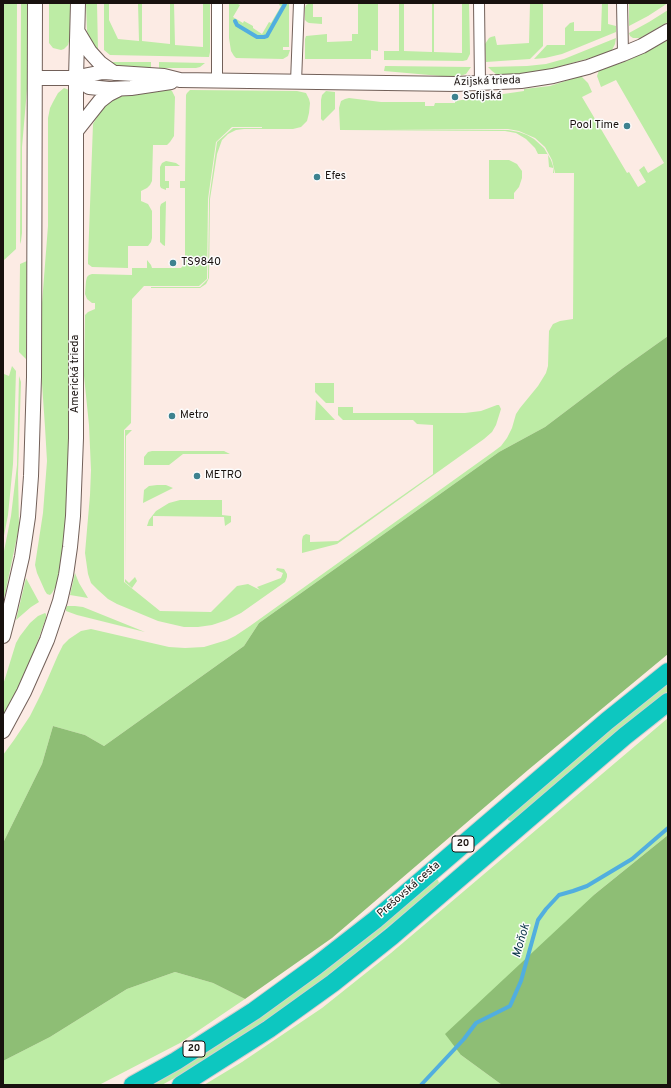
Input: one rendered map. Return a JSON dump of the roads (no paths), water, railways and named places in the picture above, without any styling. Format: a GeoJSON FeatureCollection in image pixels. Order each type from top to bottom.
{"type":"FeatureCollection","features":[{"type":"Feature","properties":{"kind":"highway","name":"Prešovská cesta"},"geometry":{"type":"LineString","coordinates":[[133,1085],[176,1061],[254,1011],[316,966],[374,920],[607,721],[668,672]]}},
{"type":"Feature","properties":{"kind":"highway","name":"20"},"geometry":{"type":"LineString","coordinates":[[181,1085],[269,1029],[339,978],[392,936],[625,736],[668,702]]}},
{"type":"Feature","properties":{"kind":"street"},"geometry":{"type":"LineString","coordinates":[[3,636],[22,556],[28,517],[31,476],[34,370],[35,3]]}},
{"type":"Feature","properties":{"kind":"street","name":"Americká trieda"},"geometry":{"type":"LineString","coordinates":[[3,731],[24,692],[47,640],[60,601],[70,547],[76,445],[76,78],[78,3]]}},
{"type":"Feature","properties":{"kind":"street"},"geometry":{"type":"LineString","coordinates":[[217,3],[217,81]]}},
{"type":"Feature","properties":{"kind":"street"},"geometry":{"type":"LineString","coordinates":[[296,82],[299,3]]}},
{"type":"Feature","properties":{"kind":"street"},"geometry":{"type":"LineString","coordinates":[[479,3],[480,83]]}},
{"type":"Feature","properties":{"kind":"street"},"geometry":{"type":"LineString","coordinates":[[622,3],[623,54]]}},
{"type":"Feature","properties":{"kind":"street","name":"Ázijská trieda"},"geometry":{"type":"LineString","coordinates":[[35,78],[76,78],[103,72],[164,76],[180,80],[217,81],[456,84],[521,81],[553,76],[588,67],[642,46],[668,31]]}},
{"type":"Feature","properties":{"kind":"street"},"geometry":{"type":"LineString","coordinates":[[78,32],[90,52],[100,63],[114,73]]}},
{"type":"Feature","properties":{"kind":"street","name":"Ázijská trieda"},"geometry":{"type":"LineString","coordinates":[[76,78],[89,87],[108,89],[165,84],[180,80]]}},
{"type":"Feature","properties":{"kind":"street","name":"Ázijská trieda"},"geometry":{"type":"LineString","coordinates":[[77,130],[100,101],[120,88]]}},
{"type":"Feature","properties":{"kind":"waterway"},"geometry":{"type":"LineString","coordinates":[[235,21],[237,25],[257,37],[267,36],[285,4]]}},
{"type":"Feature","properties":{"kind":"waterway","name":"Moňok"},"geometry":{"type":"LineString","coordinates":[[421,1085],[464,1039],[476,1023],[510,1006],[521,981],[538,920],[559,895],[587,886],[632,859],[668,828]]}},
{"type":"Feature","properties":{"kind":"place","name":"Sofijská"},"geometry":{"type":"Point","coordinates":[455,97]}},
{"type":"Feature","properties":{"kind":"place","name":"Pool Time"},"geometry":{"type":"Point","coordinates":[627,126]}},
{"type":"Feature","properties":{"kind":"place","name":"Efes"},"geometry":{"type":"Point","coordinates":[317,177]}},
{"type":"Feature","properties":{"kind":"place","name":"TS9840"},"geometry":{"type":"Point","coordinates":[173,263]}},
{"type":"Feature","properties":{"kind":"place","name":"Metro"},"geometry":{"type":"Point","coordinates":[172,416]}},
{"type":"Feature","properties":{"kind":"place","name":"METRO"},"geometry":{"type":"Point","coordinates":[197,476]}}]}
